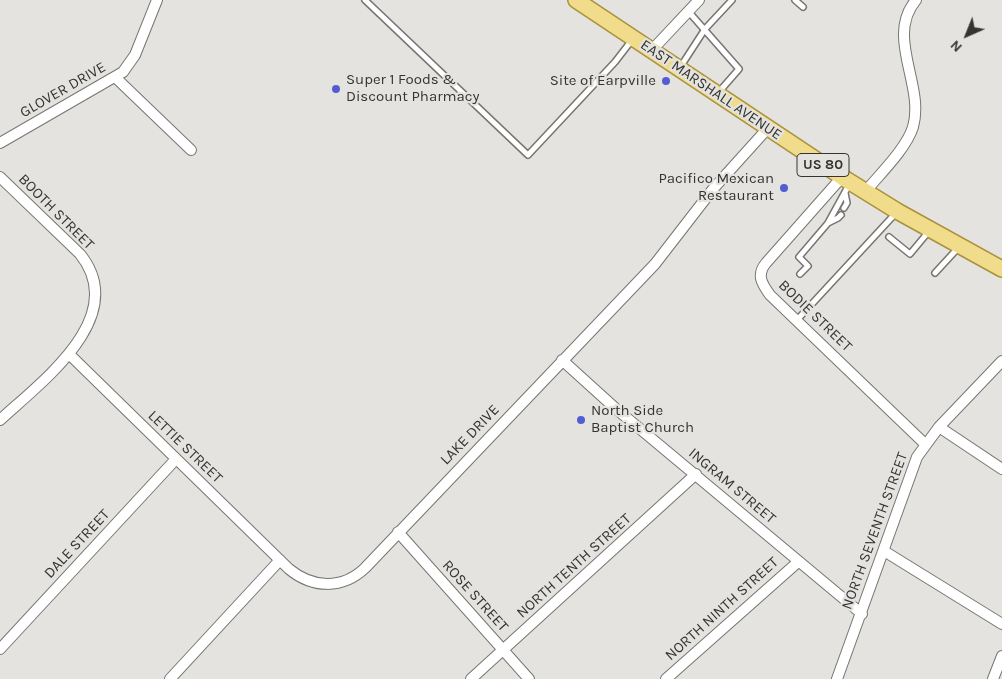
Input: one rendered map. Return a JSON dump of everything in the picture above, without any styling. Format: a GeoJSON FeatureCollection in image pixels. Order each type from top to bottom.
{"type":"FeatureCollection","features":[{"type":"Feature","properties":{"kind":"main road","name":"EAST MARSHALL AVENUE"},"geometry":{"type":"LineString","coordinates":[[576,0],[680,68],[846,184],[865,192],[1002,269]]}},
{"type":"Feature","properties":{"kind":"street","name":"GLOVER DRIVE"},"geometry":{"type":"LineString","coordinates":[[0,143],[116,78],[126,69],[133,59],[157,0]]}},
{"type":"Feature","properties":{"kind":"street"},"geometry":{"type":"LineString","coordinates":[[652,50],[699,0]]}},
{"type":"Feature","properties":{"kind":"street"},"geometry":{"type":"LineString","coordinates":[[865,192],[904,144],[912,129],[914,98],[904,34],[906,18],[916,0]]}},
{"type":"Feature","properties":{"kind":"street"},"geometry":{"type":"LineString","coordinates":[[116,78],[192,150]]}},
{"type":"Feature","properties":{"kind":"street","name":"LAKE DRIVE"},"geometry":{"type":"LineString","coordinates":[[280,560],[298,576],[321,584],[336,584],[361,572],[655,264],[714,189],[768,128]]}},
{"type":"Feature","properties":{"kind":"street","name":"BOOTH STREET"},"geometry":{"type":"LineString","coordinates":[[0,177],[76,249],[90,269],[95,291],[93,309],[81,338],[70,355]]}},
{"type":"Feature","properties":{"kind":"street","name":"BODIE STREET"},"geometry":{"type":"LineString","coordinates":[[846,184],[760,270],[763,285],[925,444]]}},
{"type":"Feature","properties":{"kind":"street"},"geometry":{"type":"LineString","coordinates":[[0,420],[70,355]]}},
{"type":"Feature","properties":{"kind":"street","name":"LETTIE STREET"},"geometry":{"type":"LineString","coordinates":[[70,355],[280,560]]}},
{"type":"Feature","properties":{"kind":"street","name":"INGRAM STREET"},"geometry":{"type":"LineString","coordinates":[[562,360],[615,408],[862,614]]}},
{"type":"Feature","properties":{"kind":"street","name":"NORTH SEVENTH STREET"},"geometry":{"type":"LineString","coordinates":[[838,679],[884,551],[910,471],[925,444],[939,427],[1002,361]]}},
{"type":"Feature","properties":{"kind":"street"},"geometry":{"type":"LineString","coordinates":[[939,427],[1002,469]]}},
{"type":"Feature","properties":{"kind":"street","name":"DALE STREET"},"geometry":{"type":"LineString","coordinates":[[0,649],[176,459]]}},
{"type":"Feature","properties":{"kind":"street","name":"NORTH TENTH STREET"},"geometry":{"type":"LineString","coordinates":[[471,679],[696,474]]}},
{"type":"Feature","properties":{"kind":"street","name":"ROSE STREET"},"geometry":{"type":"LineString","coordinates":[[398,532],[529,679]]}},
{"type":"Feature","properties":{"kind":"street"},"geometry":{"type":"LineString","coordinates":[[884,551],[1002,624]]}},
{"type":"Feature","properties":{"kind":"street"},"geometry":{"type":"LineString","coordinates":[[170,679],[280,560]]}},
{"type":"Feature","properties":{"kind":"street","name":"NORTH NINTH STREET"},"geometry":{"type":"LineString","coordinates":[[666,679],[798,562]]}},
{"type":"Feature","properties":{"kind":"street"},"geometry":{"type":"LineString","coordinates":[[993,679],[1002,656]]}},
{"type":"Feature","properties":{"kind":"lane"},"geometry":{"type":"LineString","coordinates":[[365,0],[528,155],[615,62],[634,38]]}},
{"type":"Feature","properties":{"kind":"lane"},"geometry":{"type":"LineString","coordinates":[[680,68],[705,29],[732,0]]}},
{"type":"Feature","properties":{"kind":"lane"},"geometry":{"type":"LineString","coordinates":[[795,0],[802,7]]}},
{"type":"Feature","properties":{"kind":"lane"},"geometry":{"type":"LineString","coordinates":[[688,11],[739,69],[718,94]]}},
{"type":"Feature","properties":{"kind":"lane"},"geometry":{"type":"LineString","coordinates":[[844,208],[848,203],[846,184]]}},
{"type":"Feature","properties":{"kind":"lane"},"geometry":{"type":"LineString","coordinates":[[800,274],[808,266],[799,257],[828,223],[846,184]]}},
{"type":"Feature","properties":{"kind":"lane"},"geometry":{"type":"LineString","coordinates":[[797,320],[897,211]]}},
{"type":"Feature","properties":{"kind":"lane"},"geometry":{"type":"LineString","coordinates":[[828,223],[841,215]]}},
{"type":"Feature","properties":{"kind":"lane"},"geometry":{"type":"LineString","coordinates":[[889,237],[910,254],[930,230]]}},
{"type":"Feature","properties":{"kind":"lane"},"geometry":{"type":"LineString","coordinates":[[935,273],[959,246]]}},
{"type":"Feature","properties":{"kind":"place","name":"Site of Earpville"},"geometry":{"type":"Point","coordinates":[666,81]}},
{"type":"Feature","properties":{"kind":"place","name":"Super 1 Foods & Discount Pharmacy"},"geometry":{"type":"Point","coordinates":[336,89]}},
{"type":"Feature","properties":{"kind":"place","name":"Pacifico Mexican Restaurant"},"geometry":{"type":"Point","coordinates":[784,188]}},
{"type":"Feature","properties":{"kind":"place","name":"North Side Baptist Church"},"geometry":{"type":"Point","coordinates":[581,420]}}]}
